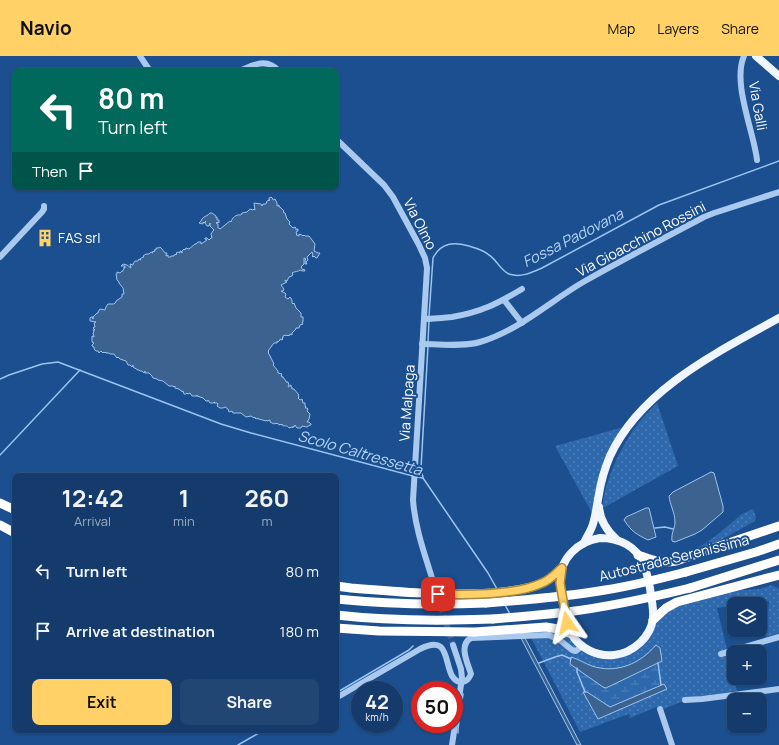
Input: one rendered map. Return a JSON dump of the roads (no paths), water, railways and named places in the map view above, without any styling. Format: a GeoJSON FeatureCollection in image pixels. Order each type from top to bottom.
{"type":"FeatureCollection","features":[{"type":"Feature","properties":{"kind":"highway"},"geometry":{"type":"LineString","coordinates":[[0,503],[12,509]]}},
{"type":"Feature","properties":{"kind":"highway"},"geometry":{"type":"LineString","coordinates":[[0,520],[12,526]]}},
{"type":"Feature","properties":{"kind":"highway"},"geometry":{"type":"LineString","coordinates":[[0,525],[12,531]]}},
{"type":"Feature","properties":{"kind":"highway"},"geometry":{"type":"LineString","coordinates":[[638,555],[656,562],[676,562],[779,526]]}},
{"type":"Feature","properties":{"kind":"highway","name":"Autostrada Serenissima"},"geometry":{"type":"LineString","coordinates":[[339,599],[402,604],[454,605],[547,598],[638,584],[686,572],[779,544]]}},
{"type":"Feature","properties":{"kind":"highway","name":"Autostrada Serenissima"},"geometry":{"type":"LineString","coordinates":[[339,615],[420,620],[456,620],[493,619],[568,612],[610,606],[690,588],[779,560]]}},
{"type":"Feature","properties":{"kind":"highway"},"geometry":{"type":"LineString","coordinates":[[339,586],[453,595],[508,592],[525,589],[543,583],[562,568]]}},
{"type":"Feature","properties":{"kind":"highway"},"geometry":{"type":"LineString","coordinates":[[653,620],[666,608],[677,602],[779,575]]}},
{"type":"Feature","properties":{"kind":"highway"},"geometry":{"type":"LineString","coordinates":[[339,628],[379,631],[513,633],[532,632],[550,628],[572,634]]}},
{"type":"Feature","properties":{"kind":"main road"},"geometry":{"type":"LineString","coordinates":[[756,56],[779,76]]}},
{"type":"Feature","properties":{"kind":"main road"},"geometry":{"type":"LineString","coordinates":[[584,543],[593,525],[603,475],[609,457],[628,425],[656,395],[693,367],[779,318]]}},
{"type":"Feature","properties":{"kind":"main road"},"geometry":{"type":"LineString","coordinates":[[599,494],[599,510],[601,519],[617,540]]}},
{"type":"Feature","properties":{"kind":"main road"},"geometry":{"type":"LineString","coordinates":[[600,538],[617,540],[631,547],[644,565],[653,605],[653,620],[649,631],[642,642],[637,646],[626,652],[614,655],[602,655],[590,651],[582,646],[572,634],[565,617],[560,588],[560,578],[566,558],[578,546],[600,538]]}},
{"type":"Feature","properties":{"kind":"street"},"geometry":{"type":"LineString","coordinates":[[140,56],[148,68]]}},
{"type":"Feature","properties":{"kind":"street","name":"Via Galli"},"geometry":{"type":"LineString","coordinates":[[744,56],[740,72],[743,99],[757,160]]}},
{"type":"Feature","properties":{"kind":"street"},"geometry":{"type":"LineString","coordinates":[[245,68],[254,64],[265,63],[275,68]]}},
{"type":"Feature","properties":{"kind":"street","name":"Via Olmo"},"geometry":{"type":"LineString","coordinates":[[339,141],[387,189],[393,197],[425,258],[427,268],[426,344]]}},
{"type":"Feature","properties":{"kind":"street","name":"Via Gioacchino Rossini"},"geometry":{"type":"LineString","coordinates":[[426,344],[468,344],[480,342],[497,336],[522,323],[585,281],[704,217],[779,192]]}},
{"type":"Feature","properties":{"kind":"street"},"geometry":{"type":"LineString","coordinates":[[0,257],[42,212],[44,206]]}},
{"type":"Feature","properties":{"kind":"street"},"geometry":{"type":"LineString","coordinates":[[427,319],[474,313],[504,300],[522,289]]}},
{"type":"Feature","properties":{"kind":"street"},"geometry":{"type":"LineString","coordinates":[[504,300],[522,323]]}},
{"type":"Feature","properties":{"kind":"street","name":"Via Malpaga"},"geometry":{"type":"LineString","coordinates":[[426,344],[414,471],[413,500],[415,518],[433,581]]}},
{"type":"Feature","properties":{"kind":"street"},"geometry":{"type":"LineString","coordinates":[[532,632],[549,635],[561,641],[572,650],[576,651],[582,646]]}},
{"type":"Feature","properties":{"kind":"street"},"geometry":{"type":"LineString","coordinates":[[463,682],[467,681],[471,674],[464,647],[468,640],[476,637],[513,633]]}},
{"type":"Feature","properties":{"kind":"street"},"geometry":{"type":"LineString","coordinates":[[721,654],[779,637]]}},
{"type":"Feature","properties":{"kind":"street"},"geometry":{"type":"LineString","coordinates":[[339,696],[430,644],[437,645],[443,650],[446,654],[453,678],[459,681]]}},
{"type":"Feature","properties":{"kind":"street"},"geometry":{"type":"LineString","coordinates":[[453,645],[461,669],[461,681]]}},
{"type":"Feature","properties":{"kind":"street"},"geometry":{"type":"LineString","coordinates":[[685,700],[779,689]]}},
{"type":"Feature","properties":{"kind":"street"},"geometry":{"type":"LineString","coordinates":[[660,709],[672,745]]}},
{"type":"Feature","properties":{"kind":"street"},"geometry":{"type":"LineString","coordinates":[[452,745],[454,733]]}},
{"type":"Feature","properties":{"kind":"waterway","name":"Fossa Padovana"},"geometry":{"type":"LineString","coordinates":[[429,316],[433,258],[440,249],[448,244],[458,244],[477,248],[492,257],[503,270],[509,274],[517,275],[534,272],[659,205],[779,161]]}},
{"type":"Feature","properties":{"kind":"waterway","name":"Fossa Padovana"},"geometry":{"type":"LineString","coordinates":[[428,342],[429,320]]}},
{"type":"Feature","properties":{"kind":"waterway","name":"Fossa Padovana"},"geometry":{"type":"LineString","coordinates":[[423,478],[421,468],[428,346]]}},
{"type":"Feature","properties":{"kind":"waterway","name":"Scolo Caltressetta"},"geometry":{"type":"LineString","coordinates":[[0,379],[42,364],[58,362],[221,424],[413,476]]}},
{"type":"Feature","properties":{"kind":"waterway"},"geometry":{"type":"LineString","coordinates":[[0,455],[80,370]]}},
{"type":"Feature","properties":{"kind":"waterway","name":"Scolo Caltressetta"},"geometry":{"type":"LineString","coordinates":[[417,477],[423,478],[488,573],[497,589]]}},
{"type":"Feature","properties":{"kind":"waterway"},"geometry":{"type":"LineString","coordinates":[[655,528],[665,527],[673,529]]}},
{"type":"Feature","properties":{"kind":"waterway","name":"Scolo Caltressetta"},"geometry":{"type":"LineString","coordinates":[[505,605],[510,614]]}},
{"type":"Feature","properties":{"kind":"waterway"},"geometry":{"type":"LineString","coordinates":[[339,691],[409,650],[413,646]]}},
{"type":"Feature","properties":{"kind":"waterway"},"geometry":{"type":"LineString","coordinates":[[539,663],[562,655],[571,659]]}},
{"type":"Feature","properties":{"kind":"waterway"},"geometry":{"type":"LineString","coordinates":[[658,663],[661,685]]}},
{"type":"Feature","properties":{"kind":"waterway"},"geometry":{"type":"LineString","coordinates":[[577,668],[577,672],[585,692]]}},
{"type":"Feature","properties":{"kind":"waterway"},"geometry":{"type":"LineString","coordinates":[[238,745],[259,733]]}},
{"type":"Feature","properties":{"kind":"tunnel"},"geometry":{"type":"LineString","coordinates":[[433,581],[453,645]]}},
{"type":"Feature","properties":{"kind":"place","name":"FAS srl"},"geometry":{"type":"Point","coordinates":[45,238]}}]}
